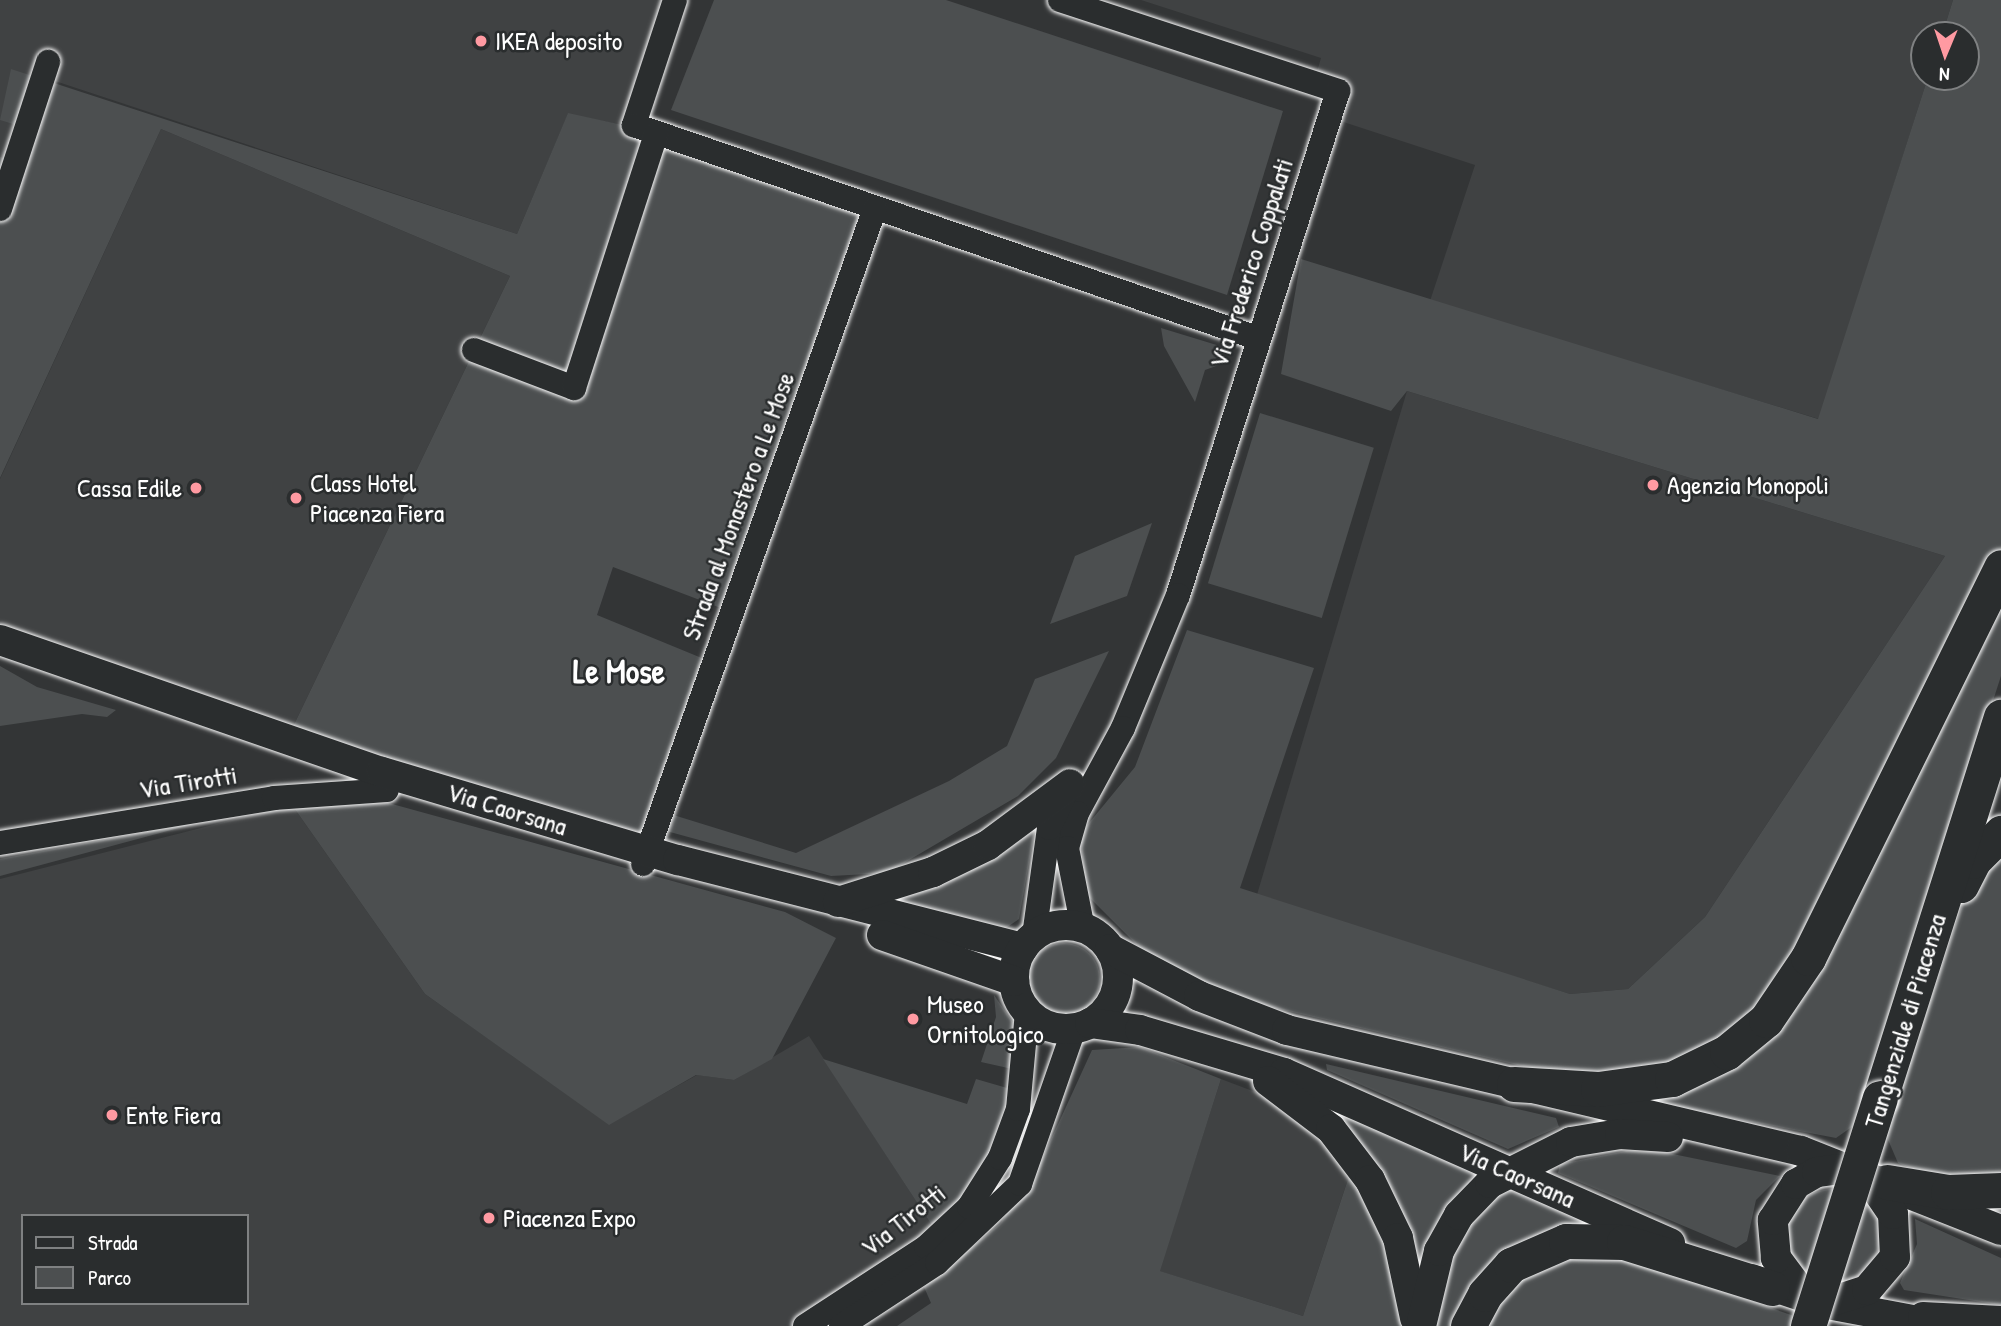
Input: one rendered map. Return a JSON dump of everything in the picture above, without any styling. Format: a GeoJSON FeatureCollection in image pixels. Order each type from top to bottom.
{"type":"FeatureCollection","features":[{"type":"Feature","properties":{"kind":"highway"},"geometry":{"type":"LineString","coordinates":[[1514,1084],[1598,1089],[1672,1079],[1727,1052],[1766,1020],[1808,958],[2001,568]]}},
{"type":"Feature","properties":{"kind":"highway","name":"Tangenziale di Piacenza"},"geometry":{"type":"LineString","coordinates":[[1813,1310],[2001,716]]}},
{"type":"Feature","properties":{"kind":"highway"},"geometry":{"type":"LineString","coordinates":[[1928,947],[1973,861],[2001,833]]}},
{"type":"Feature","properties":{"kind":"highway"},"geometry":{"type":"LineString","coordinates":[[1867,1174],[1948,1192],[2001,1190]]}},
{"type":"Feature","properties":{"kind":"highway"},"geometry":{"type":"LineString","coordinates":[[1468,1326],[1485,1294],[1511,1265],[1566,1241],[1624,1242],[1772,1288]]}},
{"type":"Feature","properties":{"kind":"main road","name":"Via Caorsana"},"geometry":{"type":"LineString","coordinates":[[0,640],[343,759],[956,956],[1014,981]]}},
{"type":"Feature","properties":{"kind":"main road","name":"Via Caorsana"},"geometry":{"type":"LineString","coordinates":[[0,658],[154,717],[387,790],[645,858],[1028,942]]}},
{"type":"Feature","properties":{"kind":"main road"},"geometry":{"type":"LineString","coordinates":[[838,902],[933,872],[988,845],[1070,785]]}},
{"type":"Feature","properties":{"kind":"main road"},"geometry":{"type":"LineString","coordinates":[[1110,949],[1115,991],[1082,1026],[1048,1026],[1027,1012],[1014,981],[1028,942],[1066,925],[1083,929],[1110,949],[1199,996],[1287,1030],[1801,1151],[1867,1174],[2001,1230]]}},
{"type":"Feature","properties":{"kind":"main road","name":"Via Caorsana"},"geometry":{"type":"LineString","coordinates":[[1082,1026],[1206,1048],[1284,1073],[1772,1288],[1813,1310],[1884,1315],[1945,1326]]}},
{"type":"Feature","properties":{"kind":"main road"},"geometry":{"type":"LineString","coordinates":[[1206,1048],[1301,1102],[1352,1154],[1389,1211],[1418,1326]]}},
{"type":"Feature","properties":{"kind":"main road"},"geometry":{"type":"LineString","coordinates":[[1418,1326],[1428,1283],[1451,1227],[1507,1171],[1552,1148],[1620,1134],[1801,1151]]}},
{"type":"Feature","properties":{"kind":"main road"},"geometry":{"type":"LineString","coordinates":[[1817,1172],[1867,1174],[1894,1213],[1895,1257],[1867,1290],[1813,1310],[1776,1258],[1771,1231],[1778,1204],[1817,1172]]}},
{"type":"Feature","properties":{"kind":"main road"},"geometry":{"type":"LineString","coordinates":[[1884,1315],[2001,1321]]}},
{"type":"Feature","properties":{"kind":"street"},"geometry":{"type":"LineString","coordinates":[[675,0],[634,125],[1257,338]]}},
{"type":"Feature","properties":{"kind":"street","name":"Via Frederico Coppalati"},"geometry":{"type":"LineString","coordinates":[[1060,0],[1338,91],[1257,338],[1178,595],[1123,728],[1077,813],[1067,848],[1083,929]]}},
{"type":"Feature","properties":{"kind":"street"},"geometry":{"type":"LineString","coordinates":[[0,209],[48,62]]}},
{"type":"Feature","properties":{"kind":"street"},"geometry":{"type":"LineString","coordinates":[[474,350],[573,388],[656,134]]}},
{"type":"Feature","properties":{"kind":"street","name":"Strada al Monastero a Le Mose"},"geometry":{"type":"LineString","coordinates":[[645,858],[875,208]]}},
{"type":"Feature","properties":{"kind":"street","name":"Via Frederico Coppalati"},"geometry":{"type":"LineString","coordinates":[[1028,942],[1049,828],[1070,785],[1123,728]]}},
{"type":"Feature","properties":{"kind":"street","name":"Via Tirotti"},"geometry":{"type":"LineString","coordinates":[[0,843],[217,808],[387,790]]}},
{"type":"Feature","properties":{"kind":"street","name":"Via Tirotti"},"geometry":{"type":"LineString","coordinates":[[805,1326],[926,1247],[969,1208],[1000,1158],[1018,1109],[1027,1012]]}},
{"type":"Feature","properties":{"kind":"street","name":"Via Tirotti"},"geometry":{"type":"LineString","coordinates":[[841,1326],[937,1263],[1020,1184],[1082,1026]]}},
{"type":"Feature","properties":{"kind":"shaded area"},"geometry":{"type":"Polygon","coordinates":[[[0,0],[683,0],[632,127],[568,114],[517,234],[46,78],[0,209],[0,0]]]}},
{"type":"Feature","properties":{"kind":"shaded area"},"geometry":{"type":"Polygon","coordinates":[[[1141,0],[1953,0],[1946,21],[1910,21],[1910,91],[1924,91],[1819,419],[1430,301],[1475,165],[1319,114],[1325,94],[1312,89],[1321,58],[1141,0]]]}},
{"type":"Feature","properties":{"kind":"shaded area"},"geometry":{"type":"Polygon","coordinates":[[[161,129],[510,276],[289,735],[0,637],[0,479],[161,129]]]}},
{"type":"Feature","properties":{"kind":"shaded area"},"geometry":{"type":"Polygon","coordinates":[[[1407,391],[1945,556],[1705,917],[1628,989],[1570,994],[1256,898],[1407,391]]]}},
{"type":"Feature","properties":{"kind":"shaded area","name":"Piacenza Expo"},"geometry":{"type":"Polygon","coordinates":[[[292,805],[425,994],[609,1124],[697,1075],[734,1080],[809,1036],[933,1227],[792,1326],[0,1326],[0,879],[292,805]]]}},
{"type":"Feature","properties":{"kind":"shaded area"},"geometry":{"type":"Polygon","coordinates":[[[1221,1079],[1271,1098],[1313,1126],[1351,1170],[1303,1316],[1159,1271],[1221,1079]]]}},
{"type":"Feature","properties":{"kind":"green space"},"geometry":{"type":"Polygon","coordinates":[[[714,0],[946,0],[1283,111],[1227,295],[671,110],[714,0]]]}},
{"type":"Feature","properties":{"kind":"green space"},"geometry":{"type":"Polygon","coordinates":[[[1953,0],[2001,0],[2001,552],[1786,980],[1702,1058],[1569,1077],[1220,995],[1147,955],[1087,895],[1080,834],[1135,767],[1187,630],[1314,668],[1240,888],[1570,994],[1628,989],[1705,917],[1945,556],[1407,391],[1391,411],[1281,374],[1301,259],[1818,419],[1923,91],[1980,91],[1980,21],[1946,21],[1953,0]]]}},
{"type":"Feature","properties":{"kind":"green space"},"geometry":{"type":"Polygon","coordinates":[[[11,69],[517,234],[568,113],[632,127],[870,206],[726,610],[613,567],[597,615],[709,661],[645,849],[289,735],[510,276],[161,129],[0,478],[0,157],[15,162],[26,128],[0,120],[11,69]]]}},
{"type":"Feature","properties":{"kind":"green space"},"geometry":{"type":"Polygon","coordinates":[[[1161,328],[1220,346],[1224,354],[1219,365],[1205,370],[1195,402],[1164,346],[1161,328]]]}},
{"type":"Feature","properties":{"kind":"green space"},"geometry":{"type":"Polygon","coordinates":[[[1260,413],[1374,448],[1322,618],[1208,583],[1260,413]]]}},
{"type":"Feature","properties":{"kind":"green space"},"geometry":{"type":"Polygon","coordinates":[[[1152,523],[1127,596],[1050,624],[1075,556],[1152,523]]]}},
{"type":"Feature","properties":{"kind":"green space"},"geometry":{"type":"Polygon","coordinates":[[[2001,588],[2001,676],[1856,1124],[1836,1138],[1641,1101],[1742,1055],[2001,588]]]}},
{"type":"Feature","properties":{"kind":"green space"},"geometry":{"type":"Polygon","coordinates":[[[1109,651],[1056,758],[1018,796],[887,873],[831,876],[659,829],[667,813],[796,853],[949,781],[1007,746],[1035,679],[1109,651]]]}},
{"type":"Feature","properties":{"kind":"green space"},"geometry":{"type":"Polygon","coordinates":[[[0,666],[37,687],[116,710],[107,717],[82,714],[0,726],[0,666]]]}},
{"type":"Feature","properties":{"kind":"green space"},"geometry":{"type":"Polygon","coordinates":[[[374,799],[785,912],[836,938],[772,1059],[734,1080],[696,1075],[609,1125],[425,994],[292,805],[374,799]]]}},
{"type":"Feature","properties":{"kind":"green space"},"geometry":{"type":"Polygon","coordinates":[[[201,822],[0,876],[0,859],[201,822]]]}},
{"type":"Feature","properties":{"kind":"green space"},"geometry":{"type":"Polygon","coordinates":[[[1036,823],[1019,919],[997,934],[870,903],[1036,823]]]}},
{"type":"Feature","properties":{"kind":"green space"},"geometry":{"type":"Polygon","coordinates":[[[2001,845],[2001,1182],[1938,1179],[1898,1163],[1886,1135],[1968,888],[2001,845]]]}},
{"type":"Feature","properties":{"kind":"green space"},"geometry":{"type":"Polygon","coordinates":[[[1071,943],[1090,953],[1098,965],[1098,993],[1090,1005],[1078,1013],[1057,1015],[1038,1005],[1030,993],[1028,972],[1038,953],[1050,945],[1071,943]]]}},
{"type":"Feature","properties":{"kind":"green space"},"geometry":{"type":"Polygon","coordinates":[[[994,995],[1020,1033],[1021,1071],[981,1062],[996,1017],[994,995]]]}},
{"type":"Feature","properties":{"kind":"green space"},"geometry":{"type":"Polygon","coordinates":[[[1140,1047],[1221,1079],[1160,1271],[1303,1316],[1351,1170],[1391,1243],[1408,1326],[897,1326],[931,1303],[924,1287],[1000,1224],[1038,1168],[1092,1050],[1140,1047]]]}},
{"type":"Feature","properties":{"kind":"green space"},"geometry":{"type":"Polygon","coordinates":[[[823,1059],[967,1104],[976,1079],[1014,1090],[980,1178],[933,1227],[823,1059]]]}},
{"type":"Feature","properties":{"kind":"green space"},"geometry":{"type":"Polygon","coordinates":[[[1326,1064],[1556,1118],[1559,1127],[1508,1149],[1327,1070],[1326,1064]]]}},
{"type":"Feature","properties":{"kind":"green space"},"geometry":{"type":"Polygon","coordinates":[[[1343,1112],[1487,1178],[1418,1295],[1333,1120],[1343,1112]]]}},
{"type":"Feature","properties":{"kind":"green space"},"geometry":{"type":"Polygon","coordinates":[[[1626,1151],[1663,1152],[1780,1176],[1756,1200],[1747,1241],[1736,1248],[1558,1173],[1560,1164],[1626,1151]]]}},
{"type":"Feature","properties":{"kind":"green space"},"geometry":{"type":"Polygon","coordinates":[[[1506,1184],[1605,1229],[1575,1231],[1458,1326],[1428,1326],[1461,1227],[1506,1184]]]}},
{"type":"Feature","properties":{"kind":"green space"},"geometry":{"type":"Polygon","coordinates":[[[1833,1189],[1851,1193],[1866,1203],[1876,1218],[1880,1236],[1876,1254],[1866,1269],[1851,1279],[1833,1283],[1815,1279],[1800,1269],[1790,1254],[1786,1236],[1790,1218],[1800,1203],[1815,1193],[1833,1189]]]}},
{"type":"Feature","properties":{"kind":"green space"},"geometry":{"type":"Polygon","coordinates":[[[1915,1219],[2001,1258],[2001,1305],[1904,1290],[1900,1283],[1917,1244],[1915,1219]]]}},
{"type":"Feature","properties":{"kind":"green space"},"geometry":{"type":"Polygon","coordinates":[[[1596,1247],[1794,1316],[1791,1326],[1478,1326],[1498,1290],[1596,1247]]]}},
{"type":"Feature","properties":{"kind":"place","name":"IKEA deposito"},"geometry":{"type":"Point","coordinates":[481,41]}},
{"type":"Feature","properties":{"kind":"place","name":"Agenzia Monopoli"},"geometry":{"type":"Point","coordinates":[1653,485]}},
{"type":"Feature","properties":{"kind":"place","name":"Cassa Edile"},"geometry":{"type":"Point","coordinates":[196,488]}},
{"type":"Feature","properties":{"kind":"place","name":"Class Hotel Piacenza Fiera"},"geometry":{"type":"Point","coordinates":[296,498]}},
{"type":"Feature","properties":{"kind":"place","name":"Museo Ornitologico"},"geometry":{"type":"Point","coordinates":[913,1019]}},
{"type":"Feature","properties":{"kind":"place","name":"Ente Fiera"},"geometry":{"type":"Point","coordinates":[112,1115]}},
{"type":"Feature","properties":{"kind":"place","name":"Piacenza Expo"},"geometry":{"type":"Point","coordinates":[489,1218]}},
{"type":"Feature","properties":{"kind":"district","name":"Le Mose"},"geometry":{"type":"Point","coordinates":[619,672]}}]}
